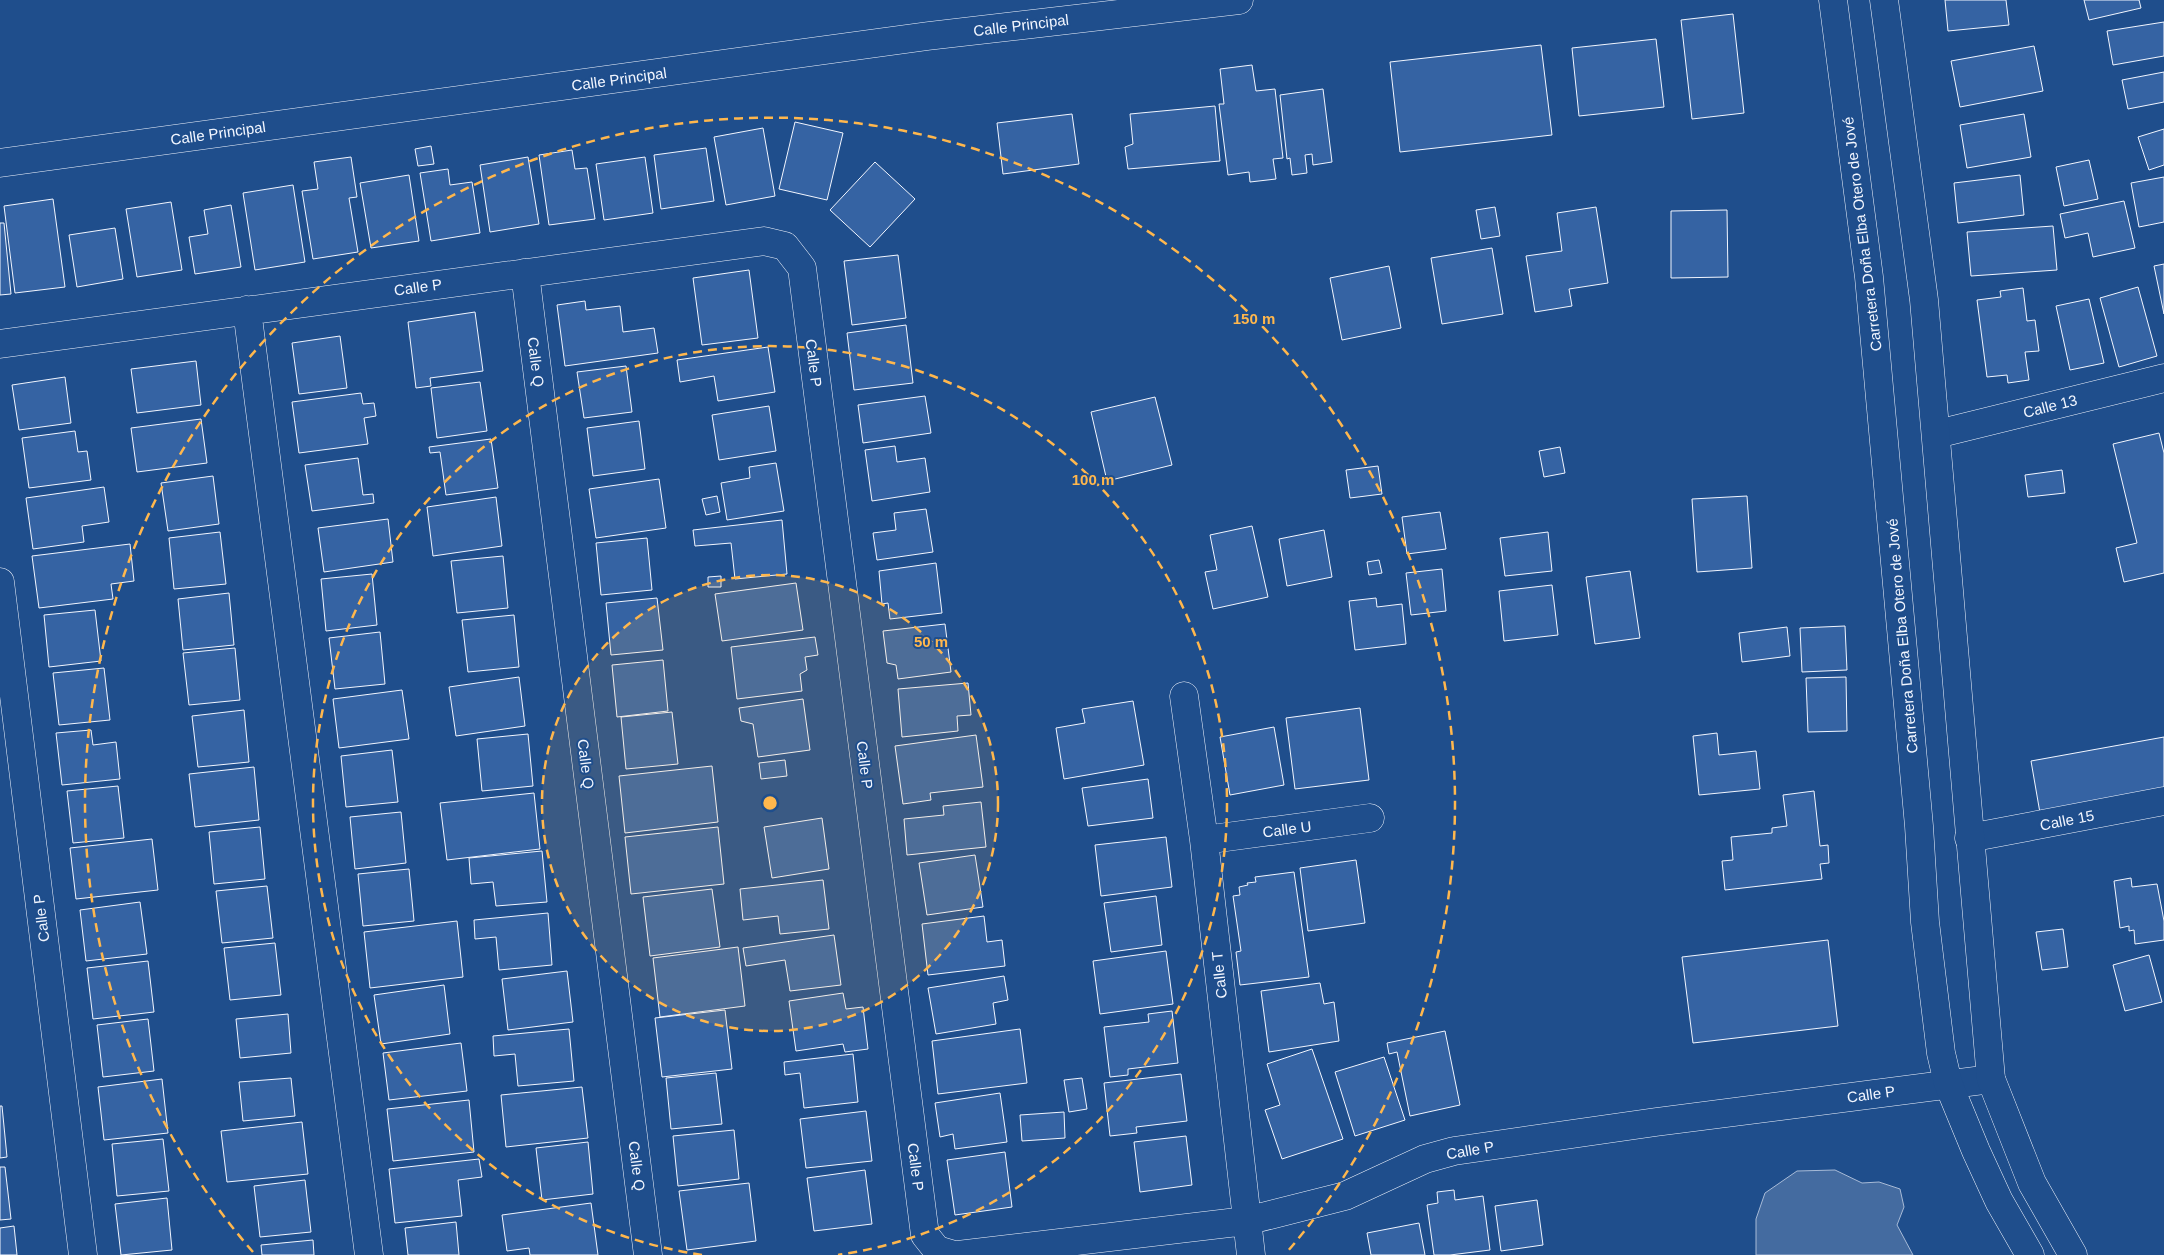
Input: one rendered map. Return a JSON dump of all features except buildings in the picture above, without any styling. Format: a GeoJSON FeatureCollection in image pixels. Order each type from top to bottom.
{"type":"FeatureCollection","features":[{"type":"Feature","properties":{"kind":"street","name":"Calle Principal"},"geometry":{"type":"LineString","coordinates":[[0,163],[928,36],[1239,0]]}},
{"type":"Feature","properties":{"kind":"street","name":"Carretera Doña Elba Otero de Jové"},"geometry":{"type":"LineString","coordinates":[[1833,0],[1869,277],[1919,826],[1925,922],[1941,1053],[1948,1083],[1999,1201],[2030,1255]]}},
{"type":"Feature","properties":{"kind":"street"},"geometry":{"type":"LineString","coordinates":[[1884,0],[1924,300],[1991,1079],[2032,1182],[2073,1255]]}},
{"type":"Feature","properties":{"kind":"street","name":"Calle P"},"geometry":{"type":"LineString","coordinates":[[0,344],[764,241],[785,246],[802,268],[925,1235],[937,1250],[956,1255],[1246,1222],[1345,1196],[1425,1159],[1454,1151],[1948,1083],[1991,1079]]}},
{"type":"Feature","properties":{"kind":"street","name":"Calle Q"},"geometry":{"type":"LineString","coordinates":[[525,273],[648,1255]]}},
{"type":"Feature","properties":{"kind":"street"},"geometry":{"type":"LineString","coordinates":[[247,310],[369,1255]]}},
{"type":"Feature","properties":{"kind":"street","name":"Calle 13"},"geometry":{"type":"LineString","coordinates":[[1937,434],[2164,378]]}},
{"type":"Feature","properties":{"kind":"street","name":"Calle P"},"geometry":{"type":"LineString","coordinates":[[0,582],[83,1255]]}},
{"type":"Feature","properties":{"kind":"street","name":"Calle T"},"geometry":{"type":"LineString","coordinates":[[1184,696],[1204,840],[1251,1255]]}},
{"type":"Feature","properties":{"kind":"street","name":"Calle 15"},"geometry":{"type":"LineString","coordinates":[[1969,838],[2164,801]]}},
{"type":"Feature","properties":{"kind":"street","name":"Calle U"},"geometry":{"type":"LineString","coordinates":[[1204,840],[1370,818]]}},
{"type":"Feature","properties":{"kind":"water"},"geometry":{"type":"Polygon","coordinates":[[[1835,1170],[1862,1183],[1879,1182],[1900,1189],[1904,1207],[1897,1225],[1913,1255],[1756,1255],[1756,1219],[1765,1193],[1797,1171],[1835,1170]]]}}]}
